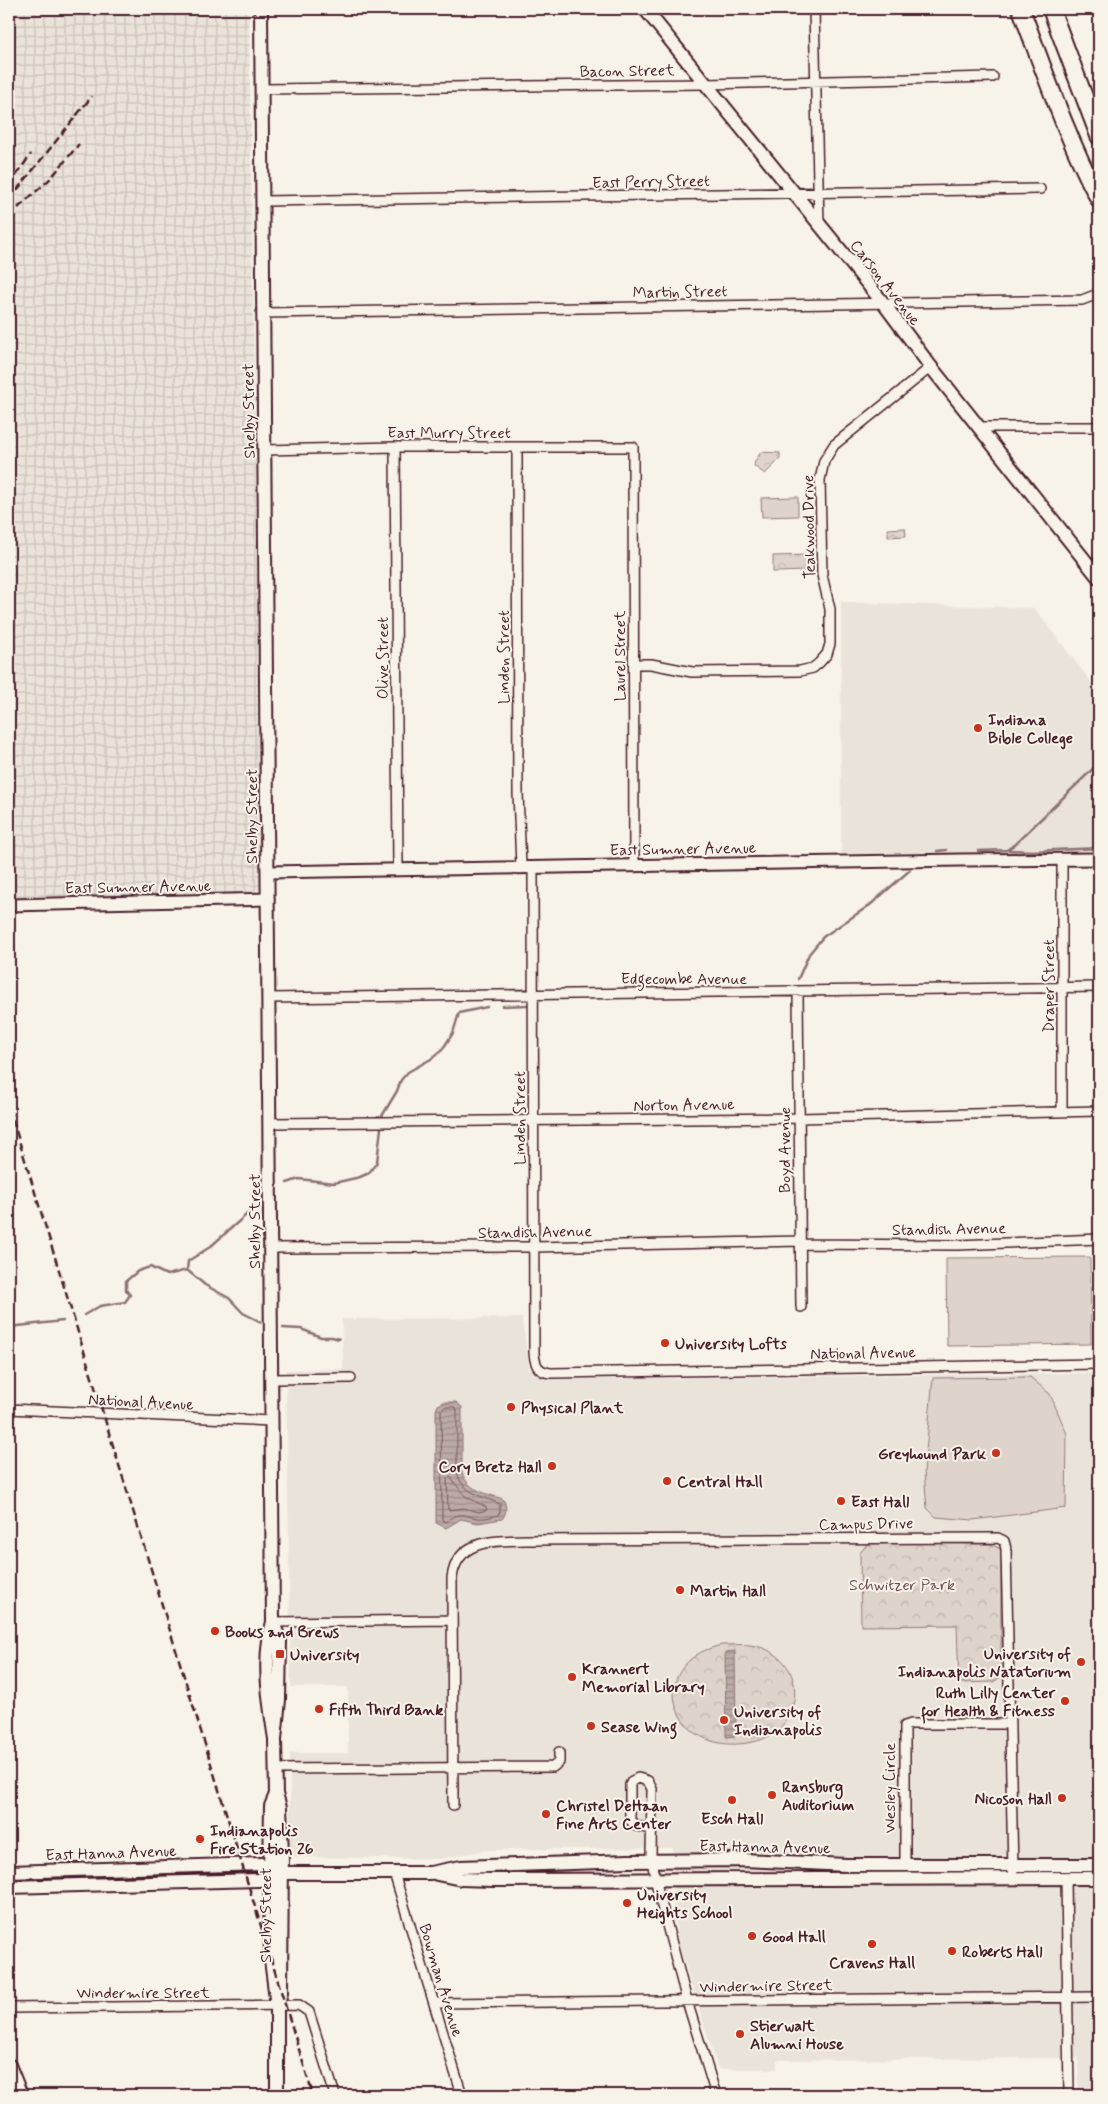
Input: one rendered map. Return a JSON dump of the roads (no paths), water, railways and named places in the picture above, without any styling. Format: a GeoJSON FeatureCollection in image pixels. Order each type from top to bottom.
{"type":"FeatureCollection","features":[{"type":"Feature","properties":{"kind":"highway"},"geometry":{"type":"LineString","coordinates":[[1021,9],[1058,109],[1078,157],[1099,199]]}},
{"type":"Feature","properties":{"kind":"highway"},"geometry":{"type":"LineString","coordinates":[[1051,9],[1099,136]]}},
{"type":"Feature","properties":{"kind":"main road","name":"Shelby Street"},"geometry":{"type":"LineString","coordinates":[[261,9],[272,1379],[273,1622],[268,1638],[268,1678],[269,1700],[275,1739],[276,1794],[271,1806],[281,1993],[277,2006],[277,2095]]}},
{"type":"Feature","properties":{"kind":"main road","name":"Carson Avenue"},"geometry":{"type":"LineString","coordinates":[[646,9],[884,304],[931,367],[1099,578]]}},
{"type":"Feature","properties":{"kind":"main road","name":"East Hanna Avenue"},"geometry":{"type":"LineString","coordinates":[[9,1887],[261,1880],[276,1873],[430,1873],[461,1879],[484,1879],[653,1870],[744,1860],[846,1865],[905,1865],[1013,1871],[1066,1878],[1099,1878]]}},
{"type":"Feature","properties":{"kind":"main road","name":"East Hanna Avenue"},"geometry":{"type":"LineString","coordinates":[[9,1872],[261,1864],[276,1873]]}},
{"type":"Feature","properties":{"kind":"main road","name":"East Hanna Avenue"},"geometry":{"type":"LineString","coordinates":[[430,1873],[461,1867],[653,1870],[1013,1871],[1099,1865]]}},
{"type":"Feature","properties":{"kind":"main road"},"geometry":{"type":"LineString","coordinates":[[9,2065],[21,2095]]}},
{"type":"Feature","properties":{"kind":"street"},"geometry":{"type":"LineString","coordinates":[[814,9],[819,224]]}},
{"type":"Feature","properties":{"kind":"street","name":"Bacon Street"},"geometry":{"type":"LineString","coordinates":[[262,89],[706,84],[993,77]]}},
{"type":"Feature","properties":{"kind":"street","name":"East Perry Street"},"geometry":{"type":"LineString","coordinates":[[263,201],[818,194],[1040,189]]}},
{"type":"Feature","properties":{"kind":"street","name":"Martin Street"},"geometry":{"type":"LineString","coordinates":[[264,312],[1082,300],[1095,295]]}},
{"type":"Feature","properties":{"kind":"street","name":"Teakwood Drive"},"geometry":{"type":"LineString","coordinates":[[634,664],[650,664],[696,672],[800,671],[813,668],[824,658],[830,642],[830,609],[822,575],[820,480],[824,461],[834,445],[931,367]]}},
{"type":"Feature","properties":{"kind":"street"},"geometry":{"type":"LineString","coordinates":[[979,427],[1095,427]]}},
{"type":"Feature","properties":{"kind":"street","name":"East Murry Street"},"geometry":{"type":"LineString","coordinates":[[265,450],[395,447],[634,447]]}},
{"type":"Feature","properties":{"kind":"street","name":"Olive Street"},"geometry":{"type":"LineString","coordinates":[[395,447],[398,868]]}},
{"type":"Feature","properties":{"kind":"street","name":"Linden Street"},"geometry":{"type":"LineString","coordinates":[[516,447],[518,793],[521,866]]}},
{"type":"Feature","properties":{"kind":"street","name":"Laurel Street"},"geometry":{"type":"LineString","coordinates":[[634,447],[634,865]]}},
{"type":"Feature","properties":{"kind":"street","name":"East Sumner Avenue"},"geometry":{"type":"LineString","coordinates":[[268,872],[521,866],[1099,859]]}},
{"type":"Feature","properties":{"kind":"street","name":"Draper Street"},"geometry":{"type":"LineString","coordinates":[[1062,860],[1062,1112]]}},
{"type":"Feature","properties":{"kind":"street","name":"Linden Street"},"geometry":{"type":"LineString","coordinates":[[533,867],[534,1353],[538,1368]]}},
{"type":"Feature","properties":{"kind":"street","name":"East Sumner Avenue"},"geometry":{"type":"LineString","coordinates":[[9,905],[268,899]]}},
{"type":"Feature","properties":{"kind":"street","name":"Edgecombe Avenue"},"geometry":{"type":"LineString","coordinates":[[269,998],[1099,987]]}},
{"type":"Feature","properties":{"kind":"street","name":"Boyd Avenue"},"geometry":{"type":"LineString","coordinates":[[798,992],[801,1307]]}},
{"type":"Feature","properties":{"kind":"street","name":"Norton Avenue"},"geometry":{"type":"LineString","coordinates":[[270,1123],[799,1118],[1099,1112]]}},
{"type":"Feature","properties":{"kind":"street","name":"Standish Avenue"},"geometry":{"type":"LineString","coordinates":[[271,1248],[534,1247],[800,1242],[958,1245],[1099,1239]]}},
{"type":"Feature","properties":{"kind":"street","name":"National Avenue"},"geometry":{"type":"LineString","coordinates":[[538,1368],[551,1373],[1099,1364]]}},
{"type":"Feature","properties":{"kind":"street"},"geometry":{"type":"LineString","coordinates":[[272,1379],[351,1378]]}},
{"type":"Feature","properties":{"kind":"street","name":"National Avenue"},"geometry":{"type":"LineString","coordinates":[[9,1409],[272,1421]]}},
{"type":"Feature","properties":{"kind":"street","name":"Campus Drive"},"geometry":{"type":"LineString","coordinates":[[452,1806],[451,1580],[454,1569],[466,1552],[477,1544],[486,1542],[998,1538],[1004,1541],[1006,1546],[1013,1871]]}},
{"type":"Feature","properties":{"kind":"street"},"geometry":{"type":"LineString","coordinates":[[273,1622],[452,1620]]}},
{"type":"Feature","properties":{"kind":"street","name":"Wesley Circle"},"geometry":{"type":"LineString","coordinates":[[905,1865],[905,1726],[911,1724],[1009,1724]]}},
{"type":"Feature","properties":{"kind":"street"},"geometry":{"type":"LineString","coordinates":[[275,1769],[552,1768],[559,1762],[559,1752]]}},
{"type":"Feature","properties":{"kind":"street"},"geometry":{"type":"LineString","coordinates":[[650,1830],[634,1825],[630,1820],[630,1785],[632,1781],[638,1778],[648,1781],[651,1786],[652,1822],[650,1830],[653,1870],[687,2001],[716,2095]]}},
{"type":"Feature","properties":{"kind":"street","name":"Bowman Avenue"},"geometry":{"type":"LineString","coordinates":[[394,1873],[462,2095]]}},
{"type":"Feature","properties":{"kind":"street"},"geometry":{"type":"LineString","coordinates":[[1066,1878],[1069,2095]]}},
{"type":"Feature","properties":{"kind":"street","name":"Windermire Street"},"geometry":{"type":"LineString","coordinates":[[434,2003],[1099,1997]]}},
{"type":"Feature","properties":{"kind":"street","name":"Windermire Street"},"geometry":{"type":"LineString","coordinates":[[9,2008],[299,2005],[308,2010],[334,2095]]}},
{"type":"Feature","properties":{"kind":"water"},"geometry":{"type":"Polygon","coordinates":[[[444,1402],[456,1402],[462,1407],[462,1472],[468,1483],[473,1487],[503,1499],[506,1509],[502,1519],[478,1523],[461,1519],[446,1528],[436,1523],[436,1410],[438,1405],[444,1402]]]}},
{"type":"Feature","properties":{"kind":"water"},"geometry":{"type":"Polygon","coordinates":[[[735,1651],[736,1736],[726,1737],[725,1652],[735,1651]]]}},
{"type":"Feature","properties":{"kind":"waterway"},"geometry":{"type":"LineString","coordinates":[[978,851],[1007,850],[1099,763]]}},
{"type":"Feature","properties":{"kind":"waterway"},"geometry":{"type":"LineString","coordinates":[[1008,850],[1032,851],[1099,848]]}},
{"type":"Feature","properties":{"kind":"waterway"},"geometry":{"type":"LineString","coordinates":[[937,851],[946,850]]}},
{"type":"Feature","properties":{"kind":"waterway"},"geometry":{"type":"LineString","coordinates":[[798,979],[809,954],[823,937],[870,905],[910,870]]}},
{"type":"Feature","properties":{"kind":"waterway"},"geometry":{"type":"LineString","coordinates":[[503,1006],[527,1005]]}},
{"type":"Feature","properties":{"kind":"waterway"},"geometry":{"type":"LineString","coordinates":[[382,1116],[397,1091],[401,1080],[408,1072],[431,1059],[442,1050],[453,1033],[459,1013],[487,1007]]}},
{"type":"Feature","properties":{"kind":"waterway"},"geometry":{"type":"LineString","coordinates":[[287,1183],[299,1179],[334,1183],[369,1173],[377,1162],[381,1128]]}},
{"type":"Feature","properties":{"kind":"waterway"},"geometry":{"type":"LineString","coordinates":[[187,1270],[188,1261],[210,1247],[255,1207]]}},
{"type":"Feature","properties":{"kind":"waterway"},"geometry":{"type":"LineString","coordinates":[[84,1315],[100,1306],[125,1302],[130,1295],[126,1290],[126,1281],[138,1271],[150,1267],[167,1275],[187,1270]]}},
{"type":"Feature","properties":{"kind":"waterway"},"geometry":{"type":"LineString","coordinates":[[187,1270],[205,1285],[229,1298],[243,1313],[261,1322]]}},
{"type":"Feature","properties":{"kind":"waterway"},"geometry":{"type":"LineString","coordinates":[[9,1327],[63,1321]]}},
{"type":"Feature","properties":{"kind":"waterway"},"geometry":{"type":"LineString","coordinates":[[283,1328],[301,1329],[321,1337],[339,1339]]}},
{"type":"Feature","properties":{"kind":"railway"},"geometry":{"type":"LineString","coordinates":[[9,200],[92,96]]}},
{"type":"Feature","properties":{"kind":"railway"},"geometry":{"type":"LineString","coordinates":[[9,216],[51,178],[79,144]]}},
{"type":"Feature","properties":{"kind":"railway"},"geometry":{"type":"LineString","coordinates":[[9,185],[31,154]]}},
{"type":"Feature","properties":{"kind":"railway"},"geometry":{"type":"LineString","coordinates":[[9,1108],[313,2095]]}},
{"type":"Feature","properties":{"kind":"place","name":"Indiana Bible College"},"geometry":{"type":"Point","coordinates":[978,728]}},
{"type":"Feature","properties":{"kind":"place","name":"University Lofts"},"geometry":{"type":"Point","coordinates":[665,1343]}},
{"type":"Feature","properties":{"kind":"place","name":"Physical Plant"},"geometry":{"type":"Point","coordinates":[511,1407]}},
{"type":"Feature","properties":{"kind":"place","name":"Greyhound Park"},"geometry":{"type":"Point","coordinates":[996,1453]}},
{"type":"Feature","properties":{"kind":"place","name":"Cory Bretz Hall"},"geometry":{"type":"Point","coordinates":[552,1466]}},
{"type":"Feature","properties":{"kind":"place","name":"Central Hall"},"geometry":{"type":"Point","coordinates":[667,1481]}},
{"type":"Feature","properties":{"kind":"place","name":"East Hall"},"geometry":{"type":"Point","coordinates":[841,1501]}},
{"type":"Feature","properties":{"kind":"place","name":"Martin Hall"},"geometry":{"type":"Point","coordinates":[680,1590]}},
{"type":"Feature","properties":{"kind":"place","name":"Books and Brews"},"geometry":{"type":"Point","coordinates":[215,1631]}},
{"type":"Feature","properties":{"kind":"place","name":"University"},"geometry":{"type":"Point","coordinates":[280,1654]}},
{"type":"Feature","properties":{"kind":"place","name":"University of Indianapolis Natatorium"},"geometry":{"type":"Point","coordinates":[1081,1662]}},
{"type":"Feature","properties":{"kind":"place","name":"Krannert Memorial Library"},"geometry":{"type":"Point","coordinates":[572,1677]}},
{"type":"Feature","properties":{"kind":"place","name":"Ruth Lilly Center for Health & Fitness"},"geometry":{"type":"Point","coordinates":[1065,1701]}},
{"type":"Feature","properties":{"kind":"place","name":"Fifth Third Bank"},"geometry":{"type":"Point","coordinates":[319,1709]}},
{"type":"Feature","properties":{"kind":"place","name":"University of Indianapolis"},"geometry":{"type":"Point","coordinates":[724,1720]}},
{"type":"Feature","properties":{"kind":"place","name":"Sease Wing"},"geometry":{"type":"Point","coordinates":[591,1726]}},
{"type":"Feature","properties":{"kind":"place","name":"Ransburg Auditorium"},"geometry":{"type":"Point","coordinates":[772,1795]}},
{"type":"Feature","properties":{"kind":"place","name":"Nicoson Hall"},"geometry":{"type":"Point","coordinates":[1062,1798]}},
{"type":"Feature","properties":{"kind":"place","name":"Esch Hall"},"geometry":{"type":"Point","coordinates":[732,1800]}},
{"type":"Feature","properties":{"kind":"place","name":"Christel DeHaan Fine Arts Center"},"geometry":{"type":"Point","coordinates":[546,1814]}},
{"type":"Feature","properties":{"kind":"place","name":"Indianapolis Fire Station 26"},"geometry":{"type":"Point","coordinates":[200,1839]}},
{"type":"Feature","properties":{"kind":"place","name":"University Heights School"},"geometry":{"type":"Point","coordinates":[627,1903]}},
{"type":"Feature","properties":{"kind":"place","name":"Good Hall"},"geometry":{"type":"Point","coordinates":[752,1936]}},
{"type":"Feature","properties":{"kind":"place","name":"Cravens Hall"},"geometry":{"type":"Point","coordinates":[872,1944]}},
{"type":"Feature","properties":{"kind":"place","name":"Roberts Hall"},"geometry":{"type":"Point","coordinates":[952,1951]}},
{"type":"Feature","properties":{"kind":"place","name":"Stierwalt Alumni House"},"geometry":{"type":"Point","coordinates":[740,2034]}},
{"type":"Feature","properties":{"kind":"park label","name":"Schwitzer Park"},"geometry":{"type":"Point","coordinates":[902,1584]}}]}
